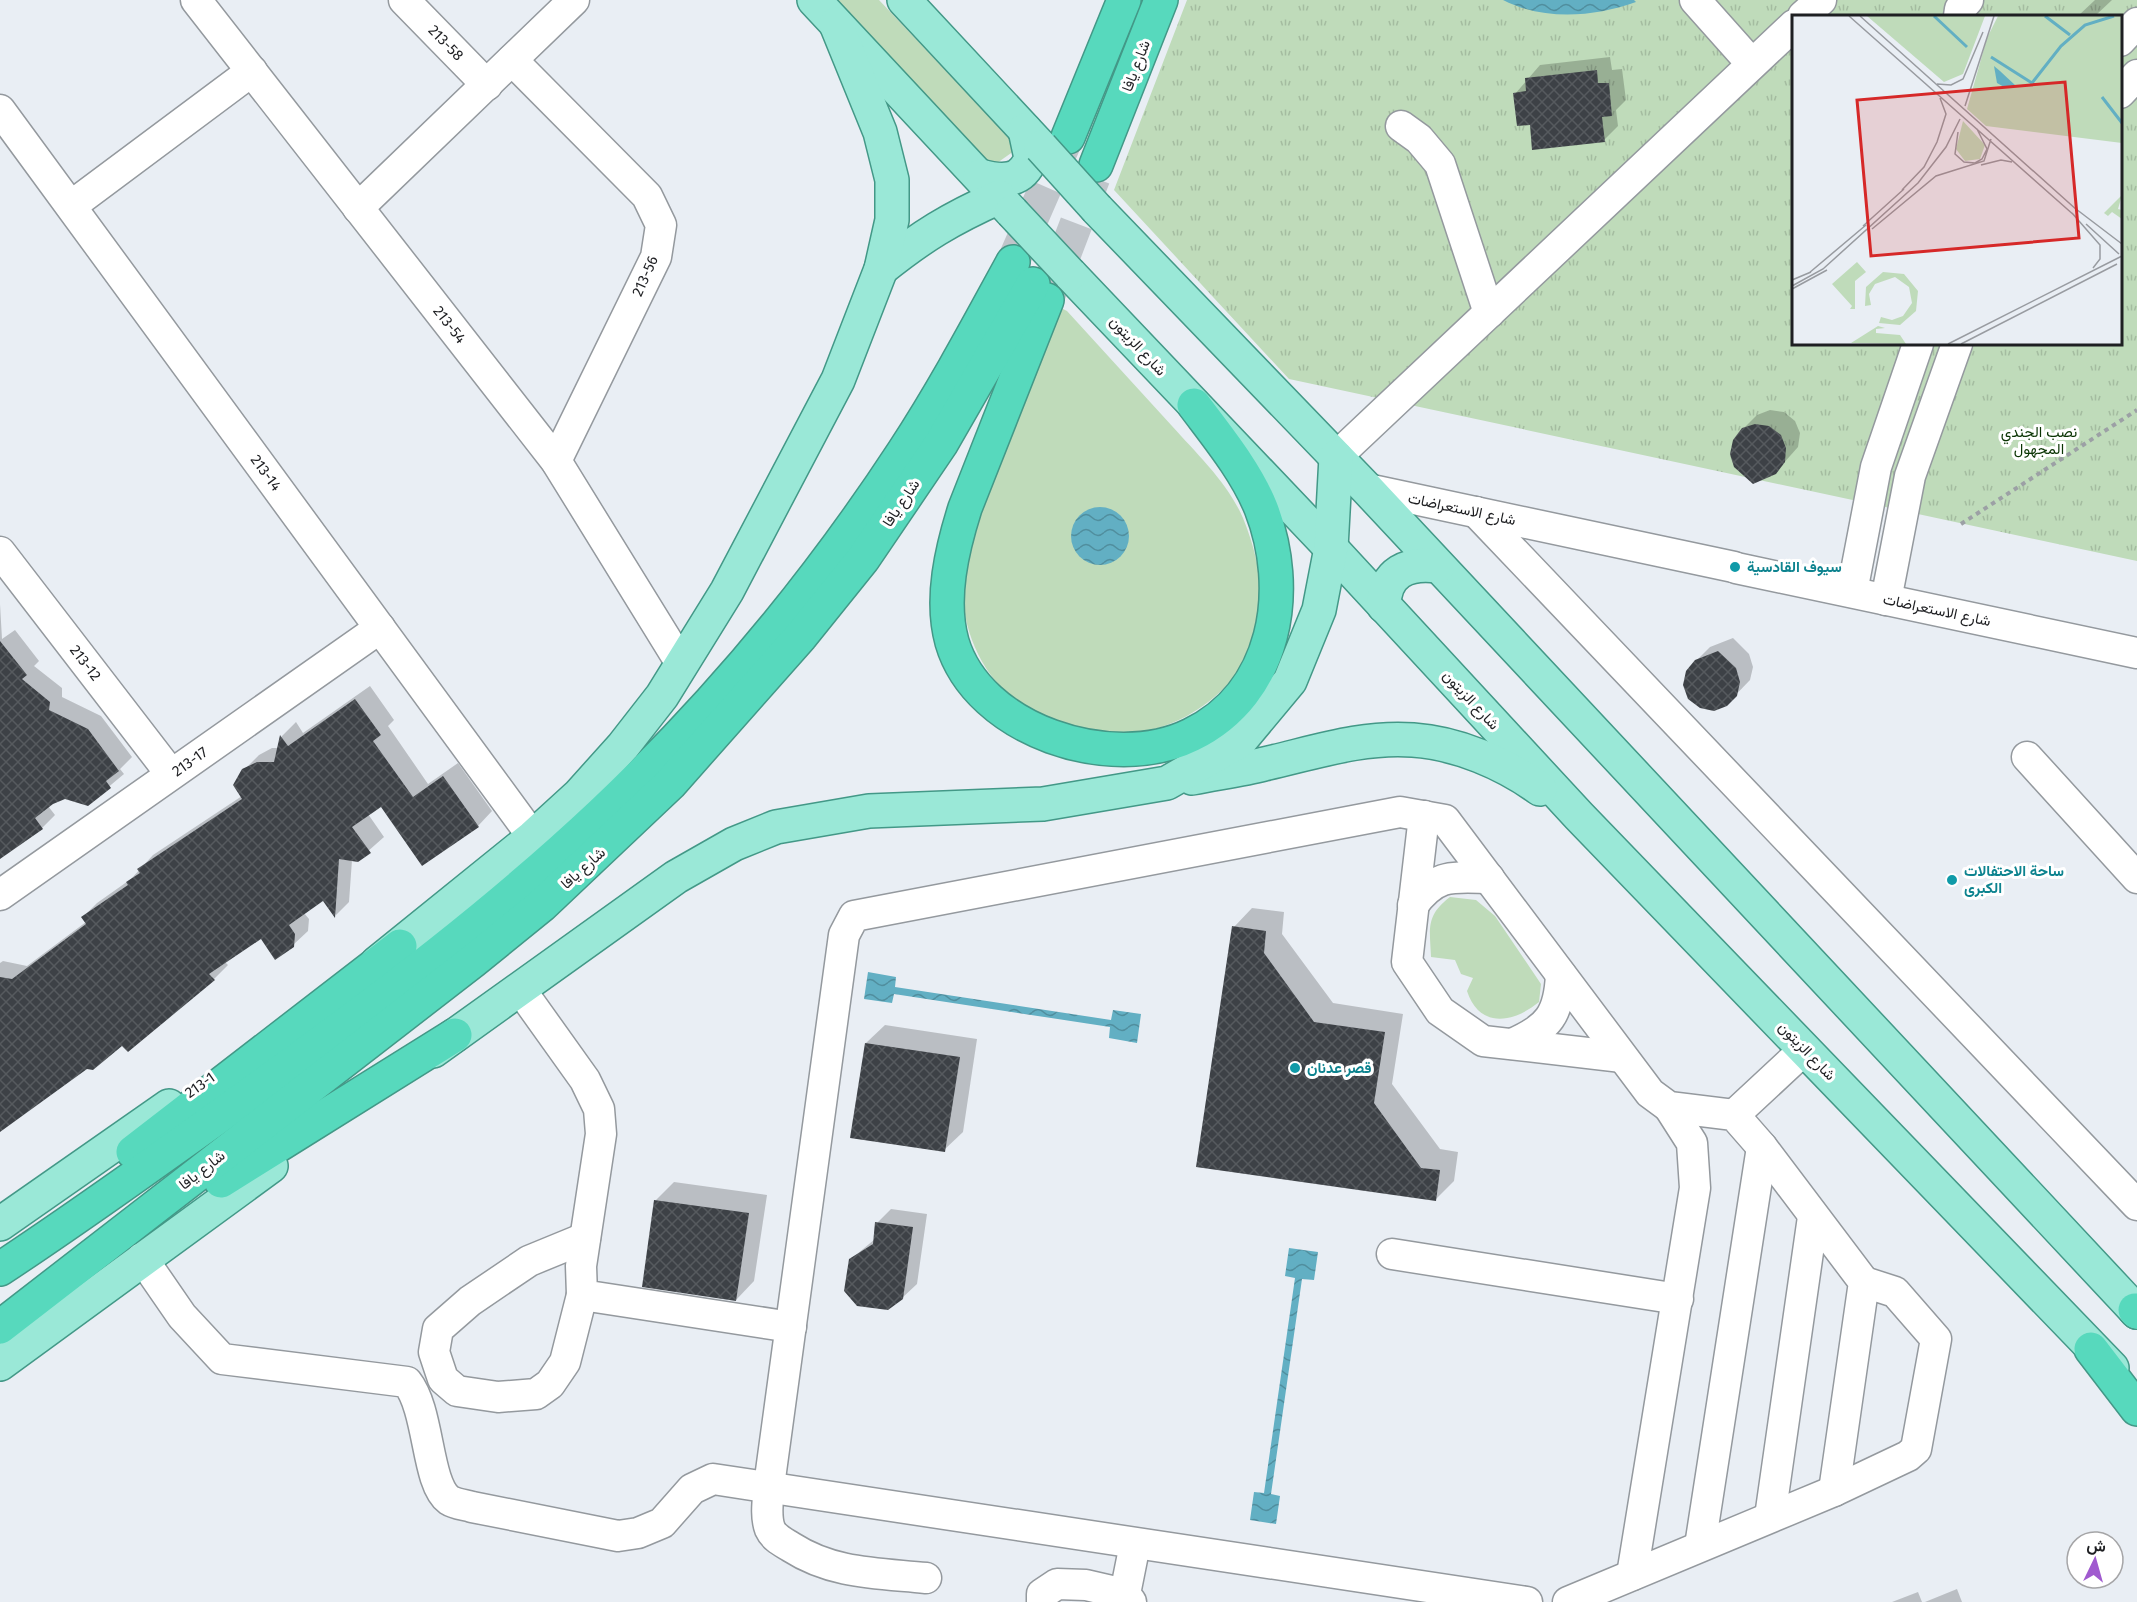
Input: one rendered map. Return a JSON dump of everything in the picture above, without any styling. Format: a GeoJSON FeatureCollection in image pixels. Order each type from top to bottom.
{"type":"FeatureCollection","features":[{"type":"Feature","properties":{"kind":"highway"},"geometry":{"type":"LineString","coordinates":[[1045,138],[1124,0]]}},
{"type":"Feature","properties":{"kind":"highway","name":"شارع يافا"},"geometry":{"type":"LineString","coordinates":[[1099,161],[1161,0]]}},
{"type":"Feature","properties":{"kind":"highway"},"geometry":{"type":"LineString","coordinates":[[1031,282],[954,542],[947,594],[952,642],[974,685],[1003,711],[1035,730],[1066,742],[1104,748],[1148,747],[1190,736],[1224,715],[1247,687],[1266,657],[1277,616],[1274,554],[1260,507],[1228,452],[1194,405]]}},
{"type":"Feature","properties":{"kind":"highway","name":"شارع يافا"},"geometry":{"type":"LineString","coordinates":[[0,1269],[103,1201],[355,1018],[473,927],[602,813],[726,681],[787,610],[837,545],[903,452],[967,347],[1031,282]]}},
{"type":"Feature","properties":{"kind":"highway","name":"شارع يافا"},"geometry":{"type":"LineString","coordinates":[[0,1327],[473,962],[551,897],[670,784],[801,636],[863,559],[941,444],[1031,282]]}},
{"type":"Feature","properties":{"kind":"highway"},"geometry":{"type":"LineString","coordinates":[[0,1254],[400,946]]}},
{"type":"Feature","properties":{"kind":"highway"},"geometry":{"type":"LineString","coordinates":[[0,1334],[100,1260],[248,1162],[455,1035]]}},
{"type":"Feature","properties":{"kind":"highway"},"geometry":{"type":"LineString","coordinates":[[2091,1349],[2135,1393]]}},
{"type":"Feature","properties":{"kind":"main road","name":"شارع الزيتون"},"geometry":{"type":"LineString","coordinates":[[814,0],[1331,548],[1579,816],[2091,1349]]}},
{"type":"Feature","properties":{"kind":"main road"},"geometry":{"type":"LineString","coordinates":[[904,0],[1045,138],[1097,209],[1367,489],[2136,1311]]}},
{"type":"Feature","properties":{"kind":"main road","name":"213-1"},"geometry":{"type":"LineString","coordinates":[[0,1224],[400,946],[533,837],[579,795],[624,746],[682,665],[764,523],[838,381],[881,269],[892,220],[892,180],[880,132],[836,24]]}},
{"type":"Feature","properties":{"kind":"main road"},"geometry":{"type":"LineString","coordinates":[[881,269],[921,236],[997,195],[1006,181],[1023,172],[1045,138]]}},
{"type":"Feature","properties":{"kind":"main road"},"geometry":{"type":"LineString","coordinates":[[1167,783],[1239,741],[1290,681],[1319,610],[1331,548],[1336,457]]}},
{"type":"Feature","properties":{"kind":"main road"},"geometry":{"type":"LineString","coordinates":[[1384,606],[1388,584],[1403,569],[1421,564],[1438,566]]}},
{"type":"Feature","properties":{"kind":"main road"},"geometry":{"type":"LineString","coordinates":[[0,1364],[142,1258],[676,877],[734,844],[776,826],[869,811],[1043,804],[1260,765],[1354,743],[1413,740],[1463,750],[1520,775],[1579,816]]}},
{"type":"Feature","properties":{"kind":"street","name":"213-54"},"geometry":{"type":"LineString","coordinates":[[196,0],[556,461],[682,665]]}},
{"type":"Feature","properties":{"kind":"street","name":"213-58"},"geometry":{"type":"LineString","coordinates":[[404,0],[487,85]]}},
{"type":"Feature","properties":{"kind":"street"},"geometry":{"type":"LineString","coordinates":[[358,208],[574,0]]}},
{"type":"Feature","properties":{"kind":"street"},"geometry":{"type":"LineString","coordinates":[[1695,0],[1752,64]]}},
{"type":"Feature","properties":{"kind":"street"},"geometry":{"type":"LineString","coordinates":[[1804,15],[1821,0]]}},
{"type":"Feature","properties":{"kind":"street"},"geometry":{"type":"LineString","coordinates":[[1959,15],[1960,9],[1968,0]]}},
{"type":"Feature","properties":{"kind":"street"},"geometry":{"type":"LineString","coordinates":[[2122,40],[2137,23]]}},
{"type":"Feature","properties":{"kind":"street"},"geometry":{"type":"LineString","coordinates":[[1336,457],[1792,28]]}},
{"type":"Feature","properties":{"kind":"street","name":"213-56"},"geometry":{"type":"LineString","coordinates":[[512,60],[647,196],[661,225],[656,257],[556,461]]}},
{"type":"Feature","properties":{"kind":"street"},"geometry":{"type":"LineString","coordinates":[[71,206],[252,71]]}},
{"type":"Feature","properties":{"kind":"street"},"geometry":{"type":"LineString","coordinates":[[2122,92],[2137,75]]}},
{"type":"Feature","properties":{"kind":"street","name":"213-14"},"geometry":{"type":"LineString","coordinates":[[0,110],[533,837]]}},
{"type":"Feature","properties":{"kind":"street"},"geometry":{"type":"LineString","coordinates":[[1401,126],[1419,139],[1440,164],[1489,313]]}},
{"type":"Feature","properties":{"kind":"street"},"geometry":{"type":"LineString","coordinates":[[1852,592],[1876,467],[1918,345]]}},
{"type":"Feature","properties":{"kind":"street"},"geometry":{"type":"LineString","coordinates":[[1886,600],[1910,476],[1957,345]]}},
{"type":"Feature","properties":{"kind":"street","name":"شارع الاستعراضات"},"geometry":{"type":"LineString","coordinates":[[1367,489],[2137,653]]}},
{"type":"Feature","properties":{"kind":"street"},"geometry":{"type":"LineString","coordinates":[[1476,512],[2137,1205]]}},
{"type":"Feature","properties":{"kind":"street","name":"213-12"},"geometry":{"type":"LineString","coordinates":[[0,552],[171,774]]}},
{"type":"Feature","properties":{"kind":"street","name":"213-17"},"geometry":{"type":"LineString","coordinates":[[0,895],[380,628]]}},
{"type":"Feature","properties":{"kind":"street"},"geometry":{"type":"LineString","coordinates":[[2027,757],[2137,878]]}},
{"type":"Feature","properties":{"kind":"street"},"geometry":{"type":"LineString","coordinates":[[926,1578],[839,1570],[803,1555],[778,1539],[770,1528],[769,1486],[790,1327],[844,935],[854,916],[1400,812],[1445,820],[1650,1093],[1669,1107],[1692,1143],[1695,1188],[1632,1575]]}},
{"type":"Feature","properties":{"kind":"street"},"geometry":{"type":"LineString","coordinates":[[1424,816],[1407,962],[1440,1011],[1483,1041],[1622,1057]]}},
{"type":"Feature","properties":{"kind":"street"},"geometry":{"type":"LineString","coordinates":[[1413,905],[1435,881],[1453,877],[1489,878]]}},
{"type":"Feature","properties":{"kind":"street"},"geometry":{"type":"LineString","coordinates":[[1512,1044],[1540,1028],[1552,1017],[1560,1002],[1562,975]]}},
{"type":"Feature","properties":{"kind":"street"},"geometry":{"type":"LineString","coordinates":[[520,989],[585,1080],[599,1109],[601,1134],[581,1266],[582,1295],[566,1362],[550,1384],[536,1394],[498,1397],[457,1391],[443,1379],[434,1352],[438,1329],[470,1301],[529,1261],[585,1238]]}},
{"type":"Feature","properties":{"kind":"street"},"geometry":{"type":"LineString","coordinates":[[1734,1115],[1805,1049]]}},
{"type":"Feature","properties":{"kind":"street"},"geometry":{"type":"LineString","coordinates":[[1568,1602],[1834,1491],[1908,1456],[1916,1449],[1936,1339],[1895,1292],[1864,1282],[1734,1115],[1669,1107]]}},
{"type":"Feature","properties":{"kind":"street"},"geometry":{"type":"LineString","coordinates":[[1700,1546],[1761,1147]]}},
{"type":"Feature","properties":{"kind":"street"},"geometry":{"type":"LineString","coordinates":[[1770,1517],[1813,1217]]}},
{"type":"Feature","properties":{"kind":"street"},"geometry":{"type":"LineString","coordinates":[[1392,1254],[1678,1299]]}},
{"type":"Feature","properties":{"kind":"street"},"geometry":{"type":"LineString","coordinates":[[142,1258],[182,1316],[222,1359],[407,1382],[414,1390],[426,1428],[436,1483],[450,1501],[618,1536],[638,1533],[662,1522],[692,1489],[713,1479],[1527,1602]]}},
{"type":"Feature","properties":{"kind":"street"},"geometry":{"type":"LineString","coordinates":[[1834,1491],[1864,1282]]}},
{"type":"Feature","properties":{"kind":"street"},"geometry":{"type":"LineString","coordinates":[[582,1295],[790,1327]]}},
{"type":"Feature","properties":{"kind":"street"},"geometry":{"type":"LineString","coordinates":[[1042,1602],[1042,1594],[1057,1584],[1086,1585],[1128,1598],[1135,1544]]}},
{"type":"Feature","properties":{"kind":"path"},"geometry":{"type":"LineString","coordinates":[[1961,524],[2137,410]]}},
{"type":"Feature","properties":{"kind":"green space"},"geometry":{"type":"Polygon","coordinates":[[[834,0],[879,0],[1015,144],[1014,151],[997,163],[988,164],[834,0]]]}},
{"type":"Feature","properties":{"kind":"green space","name":"نصب الجندي المجهول"},"geometry":{"type":"Polygon","coordinates":[[[1187,0],[2137,0],[2137,561],[1289,379],[1114,190],[1187,0]]]}},
{"type":"Feature","properties":{"kind":"green space"},"geometry":{"type":"Polygon","coordinates":[[[1063,309],[1221,481],[1243,518],[1259,572],[1261,605],[1257,633],[1246,658],[1230,681],[1211,700],[1187,716],[1162,727],[1135,733],[1107,734],[1085,731],[1019,704],[996,682],[987,669],[972,640],[964,610],[963,576],[976,520],[1058,311],[1063,309]]]}},
{"type":"Feature","properties":{"kind":"green space"},"geometry":{"type":"Polygon","coordinates":[[[1450,897],[1476,900],[1495,916],[1541,984],[1539,1002],[1518,1015],[1508,1018],[1488,1017],[1472,1003],[1467,991],[1473,978],[1461,974],[1455,960],[1431,957],[1430,931],[1433,917],[1436,910],[1450,897]]]}},
{"type":"Feature","properties":{"kind":"water"},"geometry":{"type":"Polygon","coordinates":[[[1503,0],[1634,0],[1636,2],[1603,11],[1569,15],[1535,11],[1503,0]]]}},
{"type":"Feature","properties":{"kind":"water"},"geometry":{"type":"Polygon","coordinates":[[[1100,507],[1116,512],[1124,520],[1129,536],[1124,552],[1116,560],[1100,565],[1084,560],[1076,552],[1071,536],[1076,520],[1084,512],[1100,507]]]}},
{"type":"Feature","properties":{"kind":"water"},"geometry":{"type":"Polygon","coordinates":[[[868,972],[896,977],[895,987],[1111,1020],[1113,1010],[1141,1014],[1137,1043],[1109,1038],[1110,1027],[894,994],[892,1003],[864,999],[868,972]]]}},
{"type":"Feature","properties":{"kind":"water"},"geometry":{"type":"Polygon","coordinates":[[[1289,1248],[1318,1252],[1314,1280],[1302,1279],[1271,1494],[1280,1496],[1276,1524],[1250,1520],[1254,1492],[1264,1493],[1295,1278],[1285,1276],[1289,1248]]]}},
{"type":"Feature","properties":{"kind":"building"},"geometry":{"type":"Polygon","coordinates":[[[1597,70],[1598,83],[1609,83],[1612,116],[1602,117],[1605,142],[1532,150],[1530,125],[1517,126],[1513,93],[1526,91],[1525,78],[1597,70]]]}},
{"type":"Feature","properties":{"kind":"building"},"geometry":{"type":"Polygon","coordinates":[[[1755,424],[1769,426],[1781,435],[1786,448],[1785,462],[1776,474],[1753,484],[1734,467],[1730,454],[1733,440],[1742,428],[1755,424]]]}},
{"type":"Feature","properties":{"kind":"building"},"geometry":{"type":"Polygon","coordinates":[[[0,641],[27,675],[22,679],[50,702],[49,710],[88,729],[119,771],[106,781],[111,788],[88,806],[65,799],[53,804],[35,818],[43,829],[0,859],[0,641]]]}},
{"type":"Feature","properties":{"kind":"building"},"geometry":{"type":"Polygon","coordinates":[[[1718,651],[1736,668],[1740,682],[1737,696],[1727,706],[1714,711],[1700,708],[1688,699],[1683,685],[1686,671],[1695,660],[1718,651]]]}},
{"type":"Feature","properties":{"kind":"building"},"geometry":{"type":"Polygon","coordinates":[[[355,699],[381,735],[373,741],[413,797],[443,776],[479,827],[422,866],[381,807],[352,827],[371,853],[358,862],[339,859],[335,918],[323,901],[289,925],[295,934],[294,947],[275,960],[261,939],[209,974],[215,980],[128,1052],[122,1046],[93,1070],[87,1069],[0,1132],[0,977],[12,979],[86,924],[81,917],[128,885],[126,882],[140,873],[137,869],[242,799],[233,785],[242,769],[257,762],[274,762],[280,735],[288,746],[355,699]]]}},
{"type":"Feature","properties":{"kind":"building","name":"قصر عدنان"},"geometry":{"type":"Polygon","coordinates":[[[1232,926],[1266,931],[1264,953],[1314,1022],[1385,1032],[1374,1103],[1421,1168],[1440,1170],[1436,1201],[1196,1167],[1232,926]]]}},
{"type":"Feature","properties":{"kind":"building"},"geometry":{"type":"Polygon","coordinates":[[[865,1043],[960,1057],[945,1152],[850,1138],[865,1043]]]}},
{"type":"Feature","properties":{"kind":"building"},"geometry":{"type":"Polygon","coordinates":[[[654,1200],[749,1213],[736,1301],[642,1287],[654,1200]]]}},
{"type":"Feature","properties":{"kind":"building"},"geometry":{"type":"Polygon","coordinates":[[[875,1222],[913,1227],[903,1299],[888,1310],[857,1306],[844,1291],[849,1259],[873,1244],[875,1222]]]}},
{"type":"Feature","properties":{"kind":"tunnel"},"geometry":{"type":"LineString","coordinates":[[1013,262],[1067,138]]}},
{"type":"Feature","properties":{"kind":"tunnel"},"geometry":{"type":"LineString","coordinates":[[1047,300],[1096,172]]}},
{"type":"Feature","properties":{"kind":"place","name":"سيوف القادسية"},"geometry":{"type":"Point","coordinates":[1735,567]}},
{"type":"Feature","properties":{"kind":"place","name":"ساحة الاحتفالات الكبرى"},"geometry":{"type":"Point","coordinates":[1952,880]}},
{"type":"Feature","properties":{"kind":"place","name":"قصر عدنان"},"geometry":{"type":"Point","coordinates":[1295,1068]}}]}
